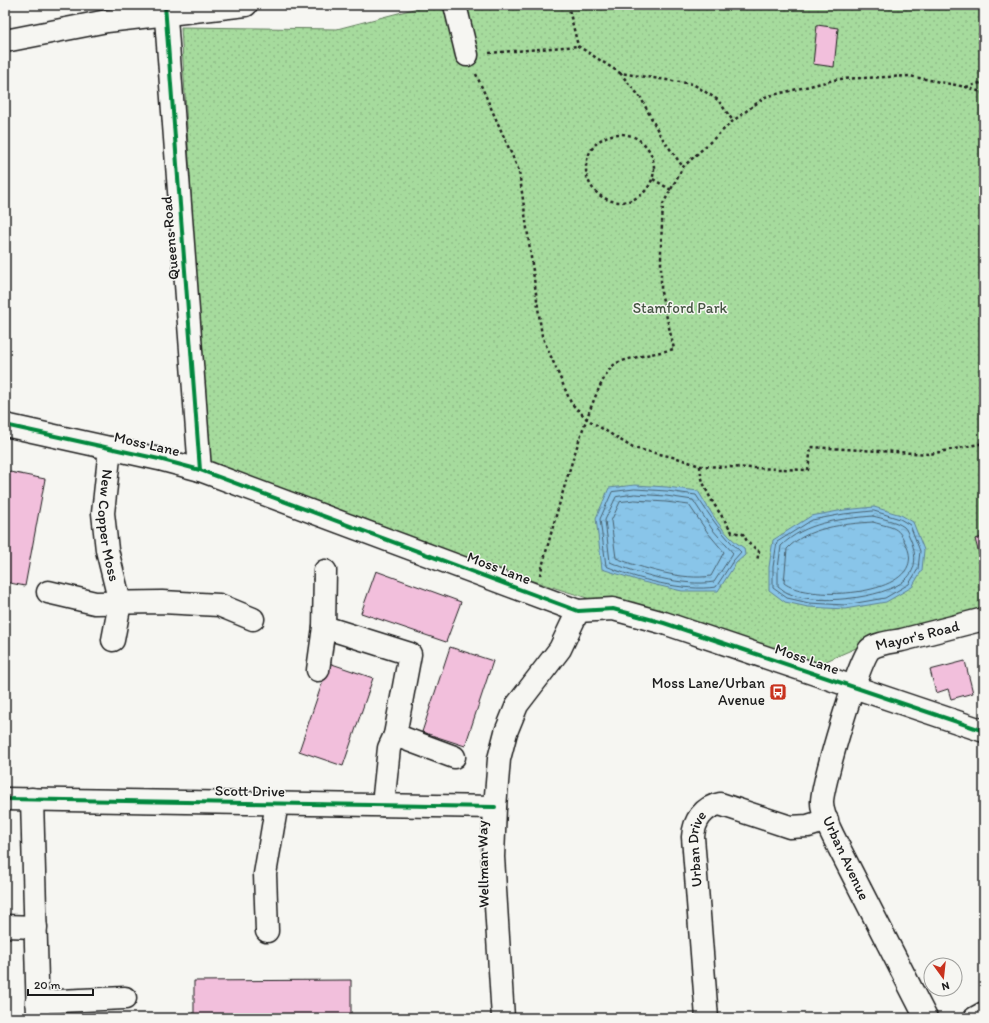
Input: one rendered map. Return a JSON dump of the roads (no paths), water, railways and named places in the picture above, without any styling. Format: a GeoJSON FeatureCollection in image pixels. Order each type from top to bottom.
{"type":"FeatureCollection","features":[{"type":"Feature","properties":{"kind":"street"},"geometry":{"type":"LineString","coordinates":[[5,42],[165,10],[246,5]]}},
{"type":"Feature","properties":{"kind":"street"},"geometry":{"type":"LineString","coordinates":[[455,5],[467,55]]}},
{"type":"Feature","properties":{"kind":"street","name":"Queens Road"},"geometry":{"type":"LineString","coordinates":[[165,10],[200,470]]}},
{"type":"Feature","properties":{"kind":"street","name":"Moss Lane"},"geometry":{"type":"LineString","coordinates":[[5,425],[160,459],[200,470],[578,611],[612,609],[664,623],[984,731]]}},
{"type":"Feature","properties":{"kind":"street","name":"New Copper Moss"},"geometry":{"type":"LineString","coordinates":[[110,448],[103,513],[107,550],[120,603],[113,640]]}},
{"type":"Feature","properties":{"kind":"street"},"geometry":{"type":"LineString","coordinates":[[318,670],[324,627],[325,571]]}},
{"type":"Feature","properties":{"kind":"street","name":"New Copper Moss"},"geometry":{"type":"LineString","coordinates":[[48,592],[95,603],[162,602],[219,605],[253,619]]}},
{"type":"Feature","properties":{"kind":"street","name":"Wellman Way"},"geometry":{"type":"LineString","coordinates":[[503,1018],[493,856],[499,759],[513,713],[528,689],[560,649],[578,611]]}},
{"type":"Feature","properties":{"kind":"street","name":"Mayor's Road"},"geometry":{"type":"LineString","coordinates":[[853,688],[862,662],[872,648],[984,619]]}},
{"type":"Feature","properties":{"kind":"street"},"geometry":{"type":"LineString","coordinates":[[324,627],[410,654],[395,735],[389,748],[383,805]]}},
{"type":"Feature","properties":{"kind":"street","name":"Urban Avenue"},"geometry":{"type":"LineString","coordinates":[[853,688],[824,785],[822,802],[827,820],[843,857],[926,1018]]}},
{"type":"Feature","properties":{"kind":"street"},"geometry":{"type":"LineString","coordinates":[[395,735],[454,757]]}},
{"type":"Feature","properties":{"kind":"street","name":"Scott Drive"},"geometry":{"type":"LineString","coordinates":[[5,798],[495,806]]}},
{"type":"Feature","properties":{"kind":"street"},"geometry":{"type":"LineString","coordinates":[[32,799],[38,1010],[125,998]]}},
{"type":"Feature","properties":{"kind":"street"},"geometry":{"type":"LineString","coordinates":[[267,931],[265,874],[277,803]]}},
{"type":"Feature","properties":{"kind":"street","name":"Urban Drive"},"geometry":{"type":"LineString","coordinates":[[706,1018],[693,837],[696,820],[712,806],[720,804],[790,827],[808,826],[827,820]]}},
{"type":"Feature","properties":{"kind":"street"},"geometry":{"type":"LineString","coordinates":[[5,926],[36,927]]}},
{"type":"Feature","properties":{"kind":"street"},"geometry":{"type":"LineString","coordinates":[[975,1018],[984,1013]]}},
{"type":"Feature","properties":{"kind":"water"},"geometry":{"type":"Polygon","coordinates":[[[635,485],[698,491],[723,530],[736,543],[744,548],[745,555],[736,563],[718,591],[682,591],[643,582],[602,569],[596,518],[609,488],[635,485]]]}},
{"type":"Feature","properties":{"kind":"water"},"geometry":{"type":"Polygon","coordinates":[[[874,507],[901,515],[913,522],[924,550],[922,570],[912,587],[886,602],[845,609],[808,607],[785,602],[769,590],[769,567],[773,540],[811,516],[844,510],[874,507]]]}},
{"type":"Feature","properties":{"kind":"place","name":"Moss Lane/Urban Avenue"},"geometry":{"type":"Point","coordinates":[778,692]}},
{"type":"Feature","properties":{"kind":"park label","name":"Stamford Park"},"geometry":{"type":"Point","coordinates":[680,308]}}]}
